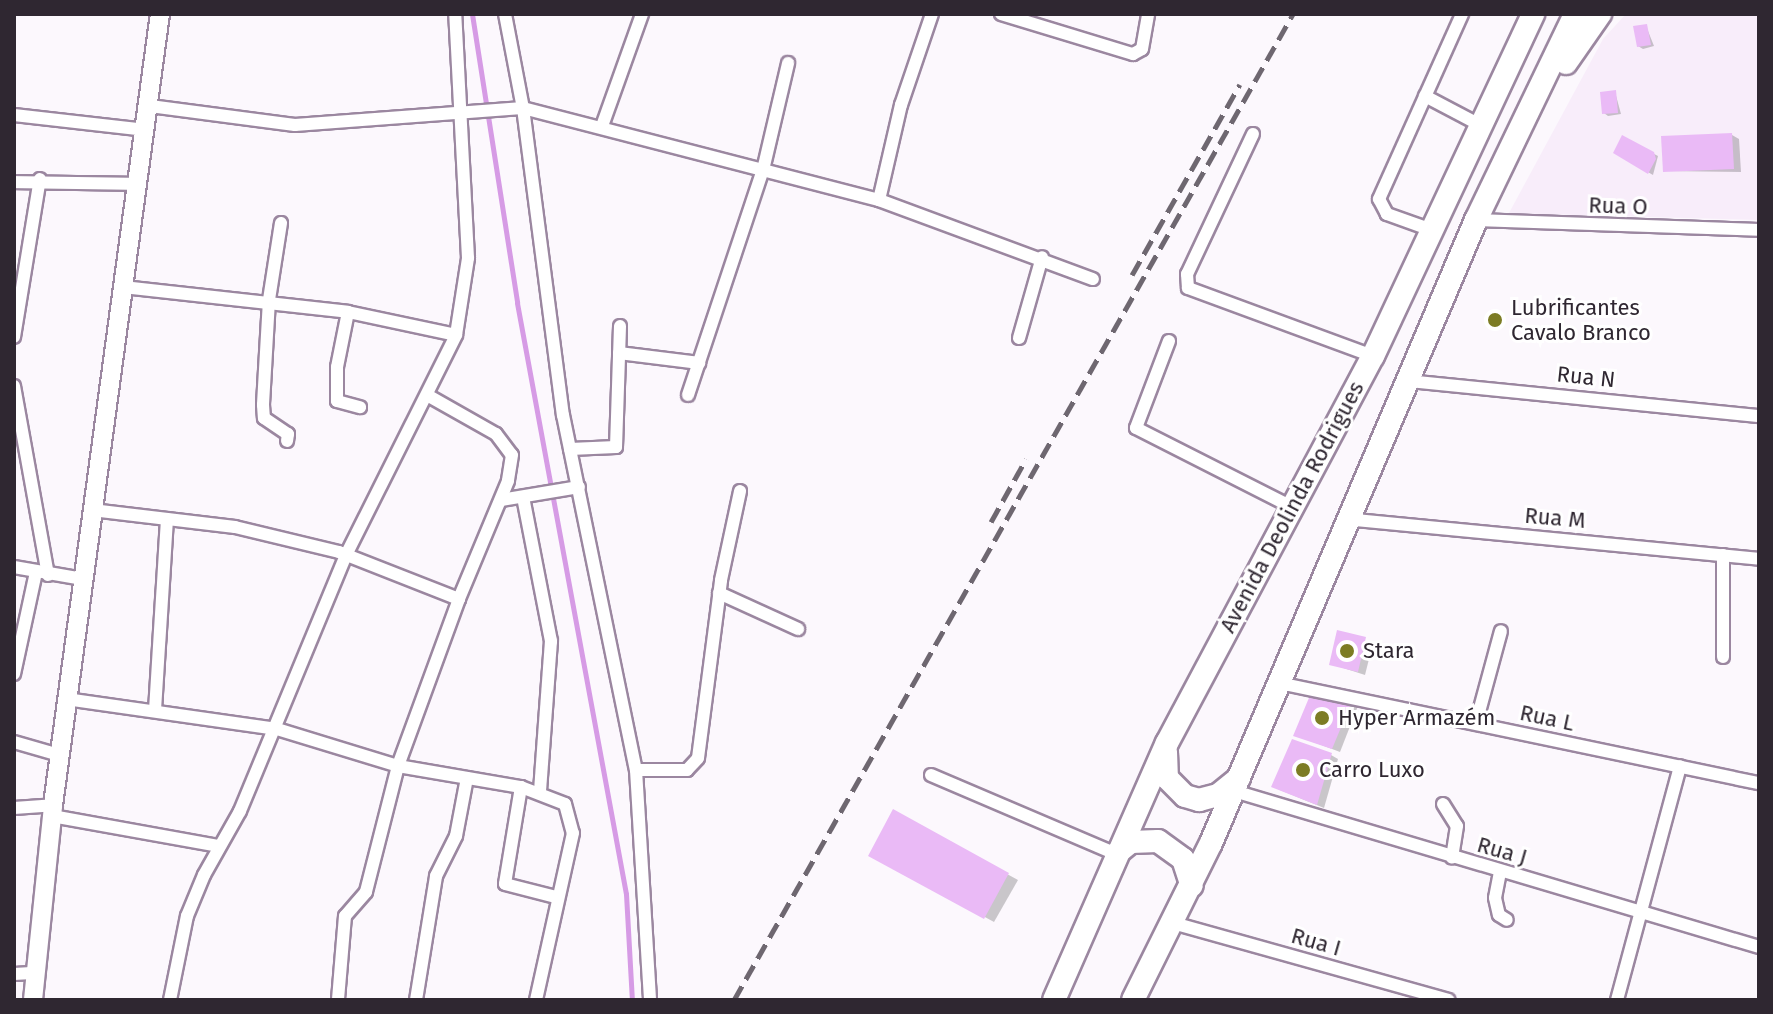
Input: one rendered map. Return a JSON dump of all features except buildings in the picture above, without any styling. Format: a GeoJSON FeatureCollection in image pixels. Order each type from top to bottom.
{"type":"FeatureCollection","features":[{"type":"Feature","properties":{"kind":"highway","name":"Avenida Deolinda Rodrigues"},"geometry":{"type":"LineString","coordinates":[[1054,1000],[1167,743],[1373,356],[1478,124],[1533,14]]}},
{"type":"Feature","properties":{"kind":"highway","name":"Avenida Deolinda Rodrigues"},"geometry":{"type":"LineString","coordinates":[[1133,1000],[1192,886],[1476,220],[1575,14]]}},
{"type":"Feature","properties":{"kind":"highway"},"geometry":{"type":"LineString","coordinates":[[1518,138],[1600,14]]}},
{"type":"Feature","properties":{"kind":"highway"},"geometry":{"type":"LineString","coordinates":[[1167,743],[1167,778],[1185,796],[1199,800],[1218,795],[1237,784]]}},
{"type":"Feature","properties":{"kind":"highway"},"geometry":{"type":"LineString","coordinates":[[1116,854],[1131,842],[1158,841],[1183,859],[1192,886]]}},
{"type":"Feature","properties":{"kind":"street"},"geometry":{"type":"LineString","coordinates":[[33,1000],[66,699],[150,106],[160,14]]}},
{"type":"Feature","properties":{"kind":"street"},"geometry":{"type":"LineString","coordinates":[[170,1000],[187,916],[277,729],[346,555],[456,335],[468,279],[470,113],[455,14]]}},
{"type":"Feature","properties":{"kind":"street"},"geometry":{"type":"LineString","coordinates":[[505,14],[523,108],[573,488],[636,770],[650,1000]]}},
{"type":"Feature","properties":{"kind":"street"},"geometry":{"type":"LineString","coordinates":[[602,126],[642,14]]}},
{"type":"Feature","properties":{"kind":"street"},"geometry":{"type":"LineString","coordinates":[[879,200],[901,105],[932,14]]}},
{"type":"Feature","properties":{"kind":"street"},"geometry":{"type":"LineString","coordinates":[[1001,14],[1133,54],[1142,49],[1148,14]]}},
{"type":"Feature","properties":{"kind":"street"},"geometry":{"type":"LineString","coordinates":[[1429,229],[1387,214],[1379,199],[1462,14]]}},
{"type":"Feature","properties":{"kind":"street"},"geometry":{"type":"LineString","coordinates":[[688,395],[763,170],[788,63]]}},
{"type":"Feature","properties":{"kind":"street"},"geometry":{"type":"LineString","coordinates":[[1425,96],[1478,124]]}},
{"type":"Feature","properties":{"kind":"street"},"geometry":{"type":"LineString","coordinates":[[150,106],[295,125],[523,108],[879,200],[1042,257],[1093,279]]}},
{"type":"Feature","properties":{"kind":"street"},"geometry":{"type":"LineString","coordinates":[[14,115],[146,130]]}},
{"type":"Feature","properties":{"kind":"street"},"geometry":{"type":"LineString","coordinates":[[1253,134],[1187,274],[1188,288],[1373,356]]}},
{"type":"Feature","properties":{"kind":"street"},"geometry":{"type":"LineString","coordinates":[[14,182],[40,179],[139,184]]}},
{"type":"Feature","properties":{"kind":"street"},"geometry":{"type":"LineString","coordinates":[[14,337],[40,179]]}},
{"type":"Feature","properties":{"kind":"street","name":"Rua O"},"geometry":{"type":"LineString","coordinates":[[1476,220],[1759,230]]}},
{"type":"Feature","properties":{"kind":"street"},"geometry":{"type":"LineString","coordinates":[[281,223],[269,300],[264,418],[288,434],[287,441]]}},
{"type":"Feature","properties":{"kind":"street"},"geometry":{"type":"LineString","coordinates":[[1019,338],[1042,257]]}},
{"type":"Feature","properties":{"kind":"street"},"geometry":{"type":"LineString","coordinates":[[123,287],[269,300],[348,312],[456,335]]}},
{"type":"Feature","properties":{"kind":"street"},"geometry":{"type":"LineString","coordinates":[[348,312],[337,367],[337,401],[360,407]]}},
{"type":"Feature","properties":{"kind":"street"},"geometry":{"type":"LineString","coordinates":[[570,449],[616,447],[620,326]]}},
{"type":"Feature","properties":{"kind":"street"},"geometry":{"type":"LineString","coordinates":[[1169,341],[1135,419],[1136,428],[1292,507]]}},
{"type":"Feature","properties":{"kind":"street"},"geometry":{"type":"LineString","coordinates":[[619,353],[699,363]]}},
{"type":"Feature","properties":{"kind":"street","name":"Rua N"},"geometry":{"type":"LineString","coordinates":[[1408,381],[1759,416]]}},
{"type":"Feature","properties":{"kind":"street"},"geometry":{"type":"LineString","coordinates":[[14,386],[42,573],[14,674]]}},
{"type":"Feature","properties":{"kind":"street"},"geometry":{"type":"LineString","coordinates":[[338,1000],[345,916],[366,892],[398,766],[459,599],[512,468],[506,442],[427,395]]}},
{"type":"Feature","properties":{"kind":"street"},"geometry":{"type":"LineString","coordinates":[[501,500],[573,488]]}},
{"type":"Feature","properties":{"kind":"street"},"geometry":{"type":"LineString","coordinates":[[636,770],[687,770],[698,758],[718,639],[719,593],[740,491]]}},
{"type":"Feature","properties":{"kind":"street"},"geometry":{"type":"LineString","coordinates":[[529,496],[551,641],[540,792]]}},
{"type":"Feature","properties":{"kind":"street"},"geometry":{"type":"LineString","coordinates":[[92,510],[235,527],[346,555],[459,599]]}},
{"type":"Feature","properties":{"kind":"street"},"geometry":{"type":"LineString","coordinates":[[155,710],[167,519]]}},
{"type":"Feature","properties":{"kind":"street","name":"Rua M"},"geometry":{"type":"LineString","coordinates":[[1346,519],[1759,559]]}},
{"type":"Feature","properties":{"kind":"street"},"geometry":{"type":"LineString","coordinates":[[1723,555],[1723,657]]}},
{"type":"Feature","properties":{"kind":"street"},"geometry":{"type":"LineString","coordinates":[[14,567],[83,579]]}},
{"type":"Feature","properties":{"kind":"street"},"geometry":{"type":"LineString","coordinates":[[719,593],[798,629]]}},
{"type":"Feature","properties":{"kind":"street"},"geometry":{"type":"LineString","coordinates":[[1476,723],[1501,631]]}},
{"type":"Feature","properties":{"kind":"street","name":"Rua L"},"geometry":{"type":"LineString","coordinates":[[1279,683],[1759,783]]}},
{"type":"Feature","properties":{"kind":"street"},"geometry":{"type":"LineString","coordinates":[[66,699],[277,729],[398,766],[521,787],[565,804],[573,821],[536,1000]]}},
{"type":"Feature","properties":{"kind":"street"},"geometry":{"type":"LineString","coordinates":[[14,742],[59,755]]}},
{"type":"Feature","properties":{"kind":"street"},"geometry":{"type":"LineString","coordinates":[[1617,1000],[1638,912],[1680,766]]}},
{"type":"Feature","properties":{"kind":"street"},"geometry":{"type":"LineString","coordinates":[[931,775],[1116,854]]}},
{"type":"Feature","properties":{"kind":"street"},"geometry":{"type":"LineString","coordinates":[[416,1000],[436,876],[456,836],[467,778]]}},
{"type":"Feature","properties":{"kind":"street","name":"Rua J"},"geometry":{"type":"LineString","coordinates":[[1237,784],[1452,858],[1759,947]]}},
{"type":"Feature","properties":{"kind":"street"},"geometry":{"type":"LineString","coordinates":[[521,787],[505,884],[556,897]]}},
{"type":"Feature","properties":{"kind":"street"},"geometry":{"type":"LineString","coordinates":[[1443,804],[1457,826],[1452,858]]}},
{"type":"Feature","properties":{"kind":"street"},"geometry":{"type":"LineString","coordinates":[[14,808],[52,810],[219,846]]}},
{"type":"Feature","properties":{"kind":"street"},"geometry":{"type":"LineString","coordinates":[[1500,872],[1495,898],[1507,920]]}},
{"type":"Feature","properties":{"kind":"street","name":"Rua I"},"geometry":{"type":"LineString","coordinates":[[1173,923],[1448,1000]]}},
{"type":"Feature","properties":{"kind":"street"},"geometry":{"type":"LineString","coordinates":[[14,974],[36,973]]}},
{"type":"Feature","properties":{"kind":"shaded area"},"geometry":{"type":"Polygon","coordinates":[[[1626,14],[1759,14],[1759,220],[1509,213],[1603,39],[1626,14]]]}},
{"type":"Feature","properties":{"kind":"waterway"},"geometry":{"type":"LineString","coordinates":[[472,14],[517,303],[626,894],[632,1000]]}},
{"type":"Feature","properties":{"kind":"railway"},"geometry":{"type":"LineString","coordinates":[[734,1000],[1293,14]]}},
{"type":"Feature","properties":{"kind":"railway"},"geometry":{"type":"LineString","coordinates":[[1132,275],[1240,84]]}},
{"type":"Feature","properties":{"kind":"railway"},"geometry":{"type":"LineString","coordinates":[[991,522],[1026,459]]}},
{"type":"Feature","properties":{"kind":"place","name":"Lubrificantes Cavalo Branco"},"geometry":{"type":"Point","coordinates":[1495,320]}},
{"type":"Feature","properties":{"kind":"place","name":"Stara"},"geometry":{"type":"Point","coordinates":[1347,651]}},
{"type":"Feature","properties":{"kind":"place","name":"Hyper Armazém"},"geometry":{"type":"Point","coordinates":[1322,718]}},
{"type":"Feature","properties":{"kind":"place","name":"Carro Luxo"},"geometry":{"type":"Point","coordinates":[1303,770]}}]}
